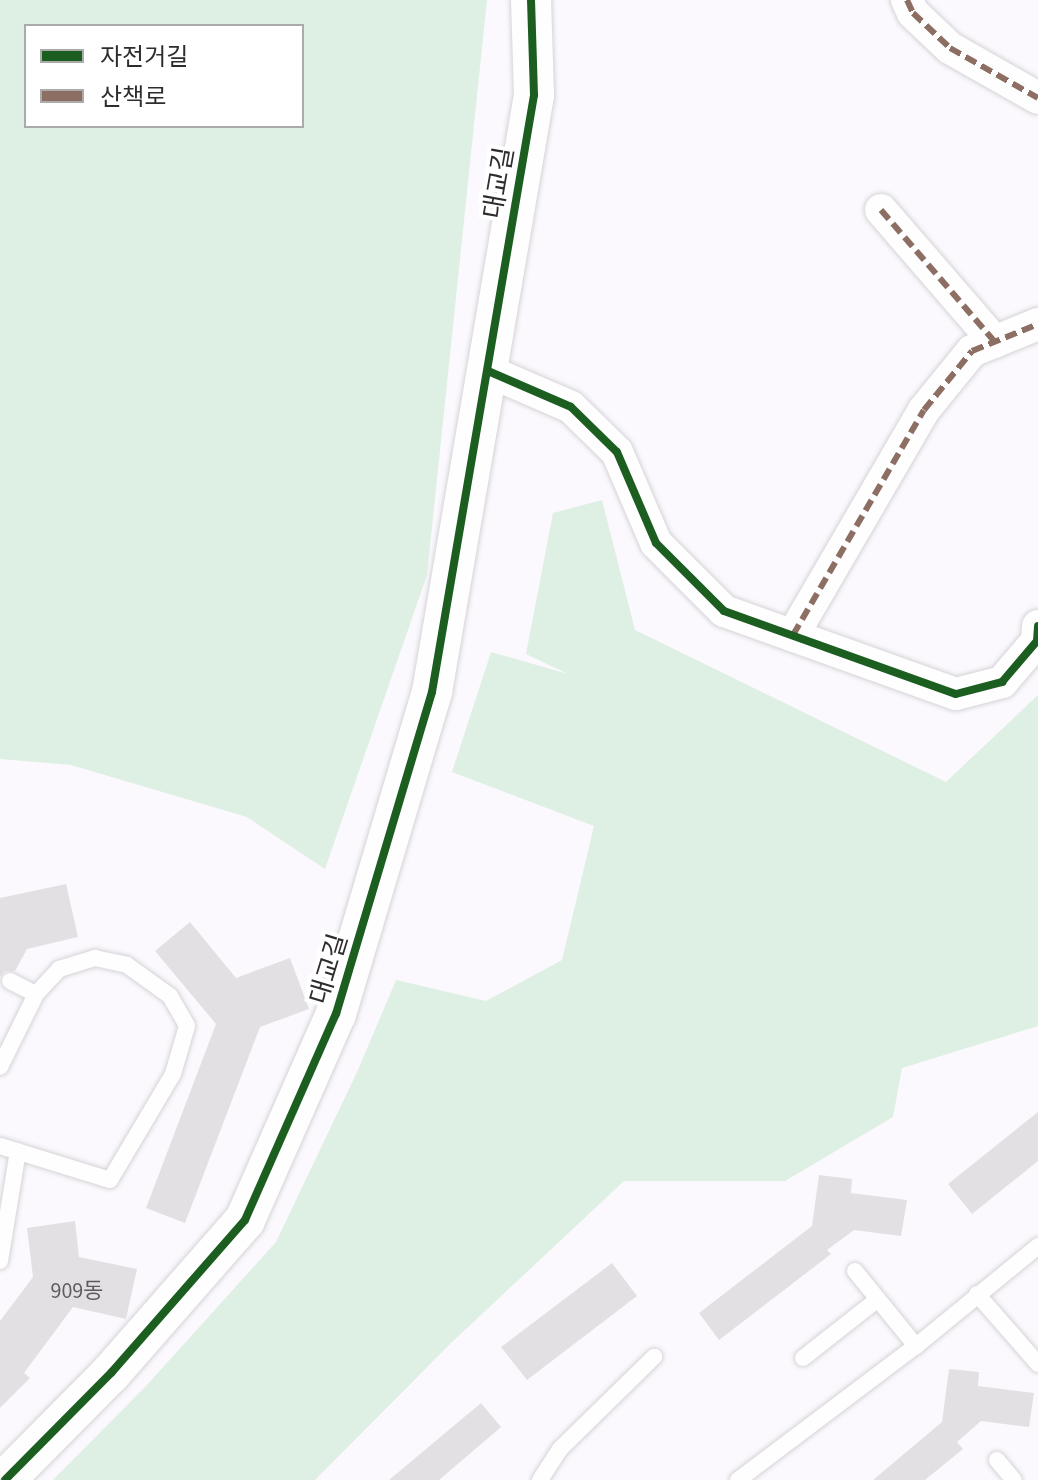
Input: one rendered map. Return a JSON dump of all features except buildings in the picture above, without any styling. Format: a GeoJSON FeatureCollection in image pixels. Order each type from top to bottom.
{"type":"FeatureCollection","features":[{"type":"Feature","properties":{"kind":"street","name":"대교길"},"geometry":{"type":"LineString","coordinates":[[5,1480],[111,1373],[245,1220],[336,1014],[432,692],[534,95],[531,0]]}},
{"type":"Feature","properties":{"kind":"street"},"geometry":{"type":"LineString","coordinates":[[907,0],[913,13],[950,48],[1038,98]]}},
{"type":"Feature","properties":{"kind":"street"},"geometry":{"type":"LineString","coordinates":[[881,210],[995,342]]}},
{"type":"Feature","properties":{"kind":"street"},"geometry":{"type":"LineString","coordinates":[[793,635],[924,410],[972,351],[1038,324]]}},
{"type":"Feature","properties":{"kind":"street"},"geometry":{"type":"LineString","coordinates":[[488,371],[571,407],[617,452],[656,543],[724,611],[956,694],[1002,682],[1037,641],[1038,626]]}},
{"type":"Feature","properties":{"kind":"lane"},"geometry":{"type":"LineString","coordinates":[[0,1067],[36,994],[59,969],[95,958],[127,965],[170,996],[187,1026],[173,1074],[110,1180],[0,1146]]}},
{"type":"Feature","properties":{"kind":"lane"},"geometry":{"type":"LineString","coordinates":[[10,981],[36,994]]}},
{"type":"Feature","properties":{"kind":"lane"},"geometry":{"type":"LineString","coordinates":[[0,1261],[18,1151]]}},
{"type":"Feature","properties":{"kind":"lane"},"geometry":{"type":"LineString","coordinates":[[738,1480],[916,1346],[1038,1246]]}},
{"type":"Feature","properties":{"kind":"lane"},"geometry":{"type":"LineString","coordinates":[[855,1271],[916,1346]]}},
{"type":"Feature","properties":{"kind":"lane"},"geometry":{"type":"LineString","coordinates":[[977,1294],[1038,1364]]}},
{"type":"Feature","properties":{"kind":"lane"},"geometry":{"type":"LineString","coordinates":[[803,1358],[878,1299]]}},
{"type":"Feature","properties":{"kind":"lane"},"geometry":{"type":"LineString","coordinates":[[540,1480],[560,1449],[654,1357]]}},
{"type":"Feature","properties":{"kind":"lane"},"geometry":{"type":"LineString","coordinates":[[997,1460],[1014,1480]]}},
{"type":"Feature","properties":{"kind":"green space"},"geometry":{"type":"Polygon","coordinates":[[[0,0],[487,0],[427,575],[325,869],[247,817],[71,765],[0,759],[0,0]]]}},
{"type":"Feature","properties":{"kind":"green space"},"geometry":{"type":"Polygon","coordinates":[[[602,500],[635,630],[946,782],[1038,695],[1038,1026],[902,1068],[893,1117],[785,1181],[624,1181],[451,1343],[315,1480],[53,1480],[147,1385],[276,1242],[358,1070],[396,980],[486,1001],[562,960],[594,826],[452,772],[491,652],[568,674],[526,654],[553,513],[602,500]]]}},
{"type":"Feature","properties":{"kind":"marked path"},"geometry":{"type":"LineString","coordinates":[[907,0],[913,13],[950,48],[1038,98]]}},
{"type":"Feature","properties":{"kind":"marked path"},"geometry":{"type":"LineString","coordinates":[[881,210],[995,342]]}},
{"type":"Feature","properties":{"kind":"marked path"},"geometry":{"type":"LineString","coordinates":[[793,635],[924,410],[972,351],[1038,324]]}},
{"type":"Feature","properties":{"kind":"cycle path"},"geometry":{"type":"LineString","coordinates":[[5,1480],[111,1373],[245,1220],[336,1014],[432,692],[534,95],[531,0]]}},
{"type":"Feature","properties":{"kind":"cycle path"},"geometry":{"type":"LineString","coordinates":[[488,371],[571,407],[617,452],[656,543],[724,611],[956,694],[1002,682],[1037,641],[1038,626]]}}]}
